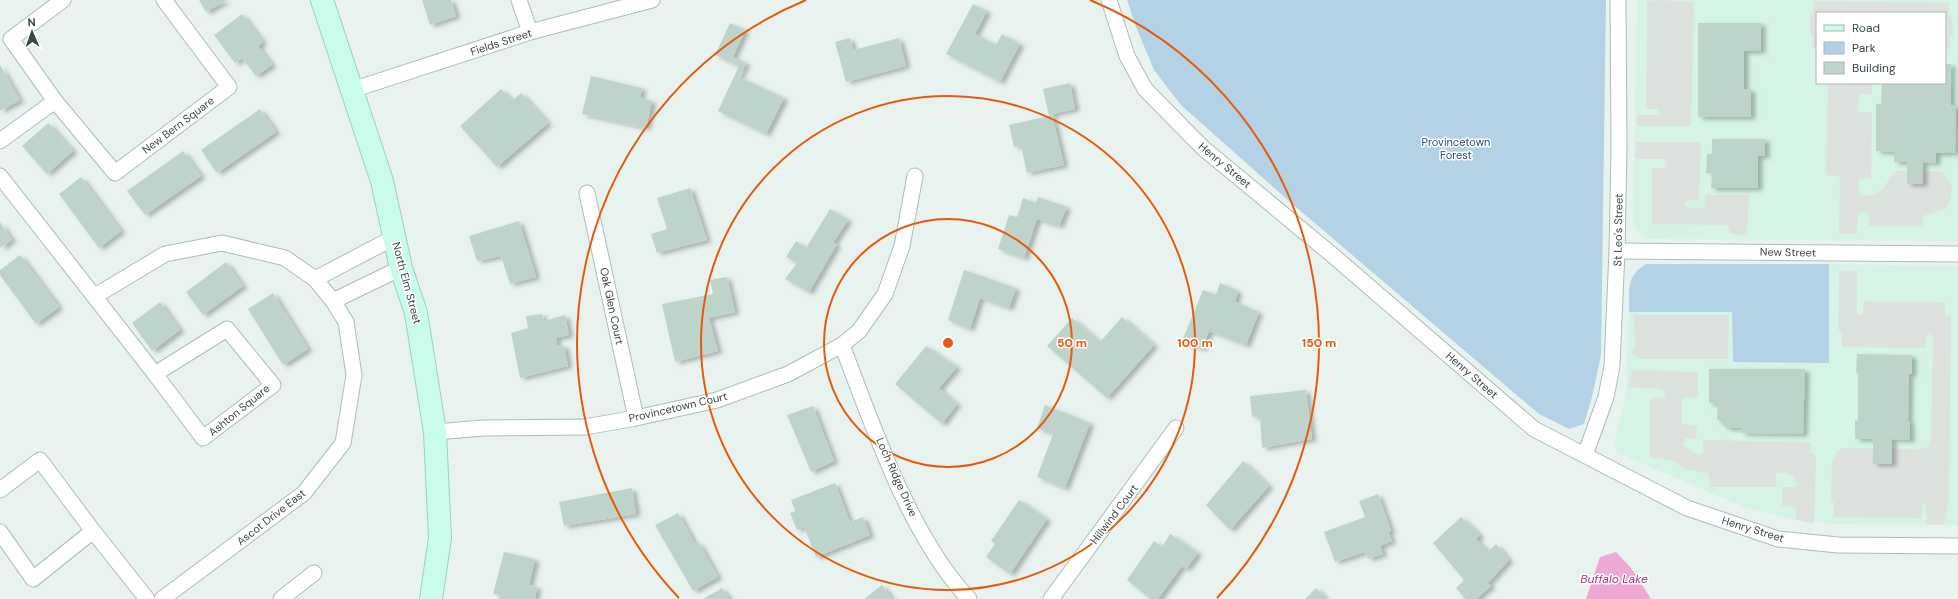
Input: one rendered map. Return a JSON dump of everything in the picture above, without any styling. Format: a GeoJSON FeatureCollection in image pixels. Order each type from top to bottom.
{"type":"FeatureCollection","features":[{"type":"Feature","properties":{"kind":"main road","name":"North Elm Street"},"geometry":{"type":"LineString","coordinates":[[322,0],[382,181],[401,268],[416,313],[435,432],[440,538],[431,599]]}},
{"type":"Feature","properties":{"kind":"street","name":"New Bern Square"},"geometry":{"type":"LineString","coordinates":[[63,0],[11,39],[55,101],[115,173],[229,87],[164,0]]}},
{"type":"Feature","properties":{"kind":"street"},"geometry":{"type":"LineString","coordinates":[[519,0],[530,32]]}},
{"type":"Feature","properties":{"kind":"street","name":"Fields Street"},"geometry":{"type":"LineString","coordinates":[[352,90],[530,32],[652,0]]}},
{"type":"Feature","properties":{"kind":"street","name":"Henry Street"},"geometry":{"type":"LineString","coordinates":[[1109,0],[1127,56],[1145,88],[1203,148],[1336,258],[1534,429],[1687,508],[1778,539],[1838,545],[1958,546]]}},
{"type":"Feature","properties":{"kind":"street","name":"St Leo's Street"},"geometry":{"type":"LineString","coordinates":[[1585,454],[1606,397],[1611,378],[1618,251],[1618,0]]}},
{"type":"Feature","properties":{"kind":"street"},"geometry":{"type":"LineString","coordinates":[[0,141],[55,101]]}},
{"type":"Feature","properties":{"kind":"street","name":"Ashton Square"},"geometry":{"type":"LineString","coordinates":[[0,176],[96,296],[203,438],[273,385],[228,329],[155,374]]}},
{"type":"Feature","properties":{"kind":"street","name":"Provincetown Court"},"geometry":{"type":"LineString","coordinates":[[435,432],[483,428],[585,427],[636,418],[717,400],[788,374],[842,345],[859,331],[885,294],[902,246],[915,176]]}},
{"type":"Feature","properties":{"kind":"street","name":"Oak Glen Court"},"geometry":{"type":"LineString","coordinates":[[587,193],[636,418]]}},
{"type":"Feature","properties":{"kind":"street"},"geometry":{"type":"LineString","coordinates":[[315,278],[395,237]]}},
{"type":"Feature","properties":{"kind":"street","name":"Ascot Drive East"},"geometry":{"type":"LineString","coordinates":[[96,296],[165,254],[222,243],[285,258],[315,278],[333,301],[346,322],[354,375],[343,443],[304,493],[162,599]]}},
{"type":"Feature","properties":{"kind":"street","name":"New Street"},"geometry":{"type":"LineString","coordinates":[[1618,251],[1958,254]]}},
{"type":"Feature","properties":{"kind":"street"},"geometry":{"type":"LineString","coordinates":[[333,301],[401,268]]}},
{"type":"Feature","properties":{"kind":"street","name":"Loch Ridge Drive"},"geometry":{"type":"LineString","coordinates":[[842,345],[896,479],[928,544],[958,588],[969,599]]}},
{"type":"Feature","properties":{"kind":"street","name":"Hillwind Court"},"geometry":{"type":"LineString","coordinates":[[1051,599],[1176,428]]}},
{"type":"Feature","properties":{"kind":"street"},"geometry":{"type":"LineString","coordinates":[[0,490],[40,460],[93,531],[147,599]]}},
{"type":"Feature","properties":{"kind":"street"},"geometry":{"type":"LineString","coordinates":[[0,532],[33,578],[93,531]]}},
{"type":"Feature","properties":{"kind":"street"},"geometry":{"type":"LineString","coordinates":[[281,599],[314,573]]}},
{"type":"Feature","properties":{"kind":"shaded area"},"geometry":{"type":"Polygon","coordinates":[[[1637,0],[1958,0],[1958,241],[1647,239],[1638,233],[1633,225],[1637,0]]]}},
{"type":"Feature","properties":{"kind":"shaded area"},"geometry":{"type":"Polygon","coordinates":[[[1660,0],[1694,2],[1691,126],[1637,126],[1637,115],[1657,115],[1660,113],[1657,109],[1646,109],[1647,1],[1660,0]]]}},
{"type":"Feature","properties":{"kind":"shaded area"},"geometry":{"type":"Polygon","coordinates":[[[1814,1],[1949,3],[1948,16],[1952,18],[1953,36],[1950,37],[1950,49],[1946,49],[1946,12],[1816,12],[1816,48],[1813,48],[1813,35],[1810,32],[1810,16],[1813,14],[1814,1]]]}},
{"type":"Feature","properties":{"kind":"shaded area"},"geometry":{"type":"Polygon","coordinates":[[[1828,84],[1872,84],[1872,94],[1861,94],[1859,97],[1858,110],[1860,112],[1872,112],[1871,179],[1861,179],[1858,181],[1860,193],[1865,196],[1876,194],[1883,189],[1892,174],[1898,171],[1932,171],[1941,172],[1952,185],[1950,201],[1946,209],[1923,216],[1923,227],[1869,226],[1869,215],[1866,212],[1861,212],[1858,216],[1857,234],[1839,234],[1840,179],[1838,176],[1826,175],[1828,84]]]}},
{"type":"Feature","properties":{"kind":"shaded area"},"geometry":{"type":"Polygon","coordinates":[[[1636,142],[1701,142],[1699,200],[1688,200],[1685,202],[1685,206],[1689,208],[1702,208],[1705,205],[1705,195],[1749,195],[1747,235],[1730,234],[1729,228],[1726,225],[1652,224],[1652,168],[1665,168],[1667,162],[1664,159],[1635,159],[1636,142]]]}},
{"type":"Feature","properties":{"kind":"shaded area"},"geometry":{"type":"Polygon","coordinates":[[[1829,264],[1958,266],[1958,525],[1835,524],[1790,519],[1744,507],[1618,453],[1614,444],[1626,393],[1629,312],[1733,312],[1829,363],[1829,264]]]}},
{"type":"Feature","properties":{"kind":"shaded area"},"geometry":{"type":"Polygon","coordinates":[[[1839,271],[1857,271],[1857,313],[1859,316],[1863,313],[1864,301],[1945,302],[1945,316],[1951,317],[1949,501],[1944,525],[1927,525],[1925,503],[1922,505],[1922,518],[1834,517],[1834,503],[1831,500],[1832,463],[1837,451],[1842,448],[1922,449],[1928,447],[1931,437],[1933,336],[1928,334],[1926,336],[1925,348],[1842,347],[1842,335],[1838,328],[1839,271]]]}},
{"type":"Feature","properties":{"kind":"shaded area"},"geometry":{"type":"Polygon","coordinates":[[[1634,315],[1729,315],[1728,359],[1640,359],[1632,353],[1635,346],[1634,315]]]}},
{"type":"Feature","properties":{"kind":"shaded area"},"geometry":{"type":"Polygon","coordinates":[[[1632,370],[1698,372],[1698,398],[1685,397],[1682,400],[1682,424],[1697,426],[1696,439],[1685,438],[1683,445],[1697,454],[1703,452],[1703,440],[1811,442],[1811,453],[1816,456],[1814,523],[1796,520],[1795,507],[1782,506],[1782,487],[1794,487],[1797,485],[1793,476],[1786,473],[1778,473],[1776,475],[1776,487],[1709,487],[1709,474],[1707,473],[1685,469],[1671,460],[1650,458],[1650,398],[1661,398],[1665,396],[1665,392],[1661,389],[1628,387],[1632,370]]]}},
{"type":"Feature","properties":{"kind":"green space","name":"Provincetown Forest"},"geometry":{"type":"Polygon","coordinates":[[[1127,0],[1606,0],[1601,355],[1592,397],[1584,424],[1569,429],[1539,414],[1290,202],[1181,105],[1154,70],[1136,27],[1127,0]]]}},
{"type":"Feature","properties":{"kind":"green space"},"geometry":{"type":"Polygon","coordinates":[[[1646,264],[1829,264],[1829,363],[1733,362],[1732,312],[1629,312],[1629,291],[1632,279],[1639,269],[1646,264]]]}},
{"type":"Feature","properties":{"kind":"water","name":"Buffalo Lake"},"geometry":{"type":"Polygon","coordinates":[[[1616,552],[1631,568],[1651,599],[1586,599],[1600,557],[1616,552]]]}},
{"type":"Feature","properties":{"kind":"building"},"geometry":{"type":"Polygon","coordinates":[[[199,0],[227,0],[206,12],[199,0]]]}},
{"type":"Feature","properties":{"kind":"building"},"geometry":{"type":"Polygon","coordinates":[[[422,0],[451,0],[456,16],[430,25],[422,0]]]}},
{"type":"Feature","properties":{"kind":"building"},"geometry":{"type":"Polygon","coordinates":[[[973,4],[987,11],[975,34],[996,45],[1002,34],[1020,44],[1000,82],[946,54],[973,4]]]}},
{"type":"Feature","properties":{"kind":"building"},"geometry":{"type":"Polygon","coordinates":[[[242,14],[263,42],[258,46],[272,65],[256,76],[242,58],[235,63],[214,35],[242,14]]]}},
{"type":"Feature","properties":{"kind":"building"},"geometry":{"type":"Polygon","coordinates":[[[730,23],[745,30],[733,57],[746,63],[739,77],[784,98],[766,134],[718,111],[739,66],[715,55],[730,23]]]}},
{"type":"Feature","properties":{"kind":"building"},"geometry":{"type":"Polygon","coordinates":[[[1698,23],[1761,23],[1761,51],[1744,51],[1744,89],[1751,89],[1751,117],[1698,117],[1698,23]]]}},
{"type":"Feature","properties":{"kind":"building"},"geometry":{"type":"Polygon","coordinates":[[[850,38],[853,50],[899,38],[906,66],[846,82],[835,42],[850,38]]]}},
{"type":"Feature","properties":{"kind":"building"},"geometry":{"type":"Polygon","coordinates":[[[1946,64],[1951,64],[1951,105],[1956,105],[1955,153],[1936,153],[1936,163],[1923,162],[1923,184],[1907,184],[1907,162],[1894,162],[1894,152],[1876,151],[1876,104],[1881,104],[1882,84],[1946,84],[1946,64]]]}},
{"type":"Feature","properties":{"kind":"building"},"geometry":{"type":"Polygon","coordinates":[[[0,65],[20,100],[0,111],[0,65]]]}},
{"type":"Feature","properties":{"kind":"building"},"geometry":{"type":"Polygon","coordinates":[[[591,76],[642,88],[640,98],[652,101],[646,128],[582,114],[591,76]]]}},
{"type":"Feature","properties":{"kind":"building"},"geometry":{"type":"Polygon","coordinates":[[[1070,83],[1075,109],[1052,114],[1064,165],[1027,173],[1021,146],[1014,147],[1009,125],[1049,116],[1043,89],[1070,83]]]}},
{"type":"Feature","properties":{"kind":"building"},"geometry":{"type":"Polygon","coordinates":[[[501,89],[512,101],[521,93],[548,123],[497,167],[460,126],[501,89]]]}},
{"type":"Feature","properties":{"kind":"building"},"geometry":{"type":"Polygon","coordinates":[[[260,109],[276,132],[217,173],[201,150],[260,109]]]}},
{"type":"Feature","properties":{"kind":"building"},"geometry":{"type":"Polygon","coordinates":[[[48,123],[73,151],[47,174],[22,146],[48,123]]]}},
{"type":"Feature","properties":{"kind":"building"},"geometry":{"type":"Polygon","coordinates":[[[1712,139],[1765,139],[1765,156],[1758,156],[1758,188],[1711,188],[1712,173],[1706,173],[1707,154],[1712,154],[1712,139]]]}},
{"type":"Feature","properties":{"kind":"building"},"geometry":{"type":"Polygon","coordinates":[[[183,151],[201,176],[145,215],[127,191],[183,151]]]}},
{"type":"Feature","properties":{"kind":"building"},"geometry":{"type":"Polygon","coordinates":[[[81,177],[121,231],[99,248],[59,194],[81,177]]]}},
{"type":"Feature","properties":{"kind":"building"},"geometry":{"type":"Polygon","coordinates":[[[690,188],[707,240],[657,253],[651,234],[667,229],[657,198],[690,188]]]}},
{"type":"Feature","properties":{"kind":"building"},"geometry":{"type":"Polygon","coordinates":[[[1038,197],[1067,207],[1059,226],[1037,219],[1024,258],[998,249],[1009,215],[1017,217],[1023,198],[1036,203],[1038,197]]]}},
{"type":"Feature","properties":{"kind":"building"},"geometry":{"type":"Polygon","coordinates":[[[830,209],[848,220],[833,243],[837,244],[809,292],[785,279],[797,263],[786,257],[796,241],[806,248],[830,209]]]}},
{"type":"Feature","properties":{"kind":"building"},"geometry":{"type":"Polygon","coordinates":[[[519,221],[536,277],[510,284],[501,256],[477,261],[469,236],[519,221]]]}},
{"type":"Feature","properties":{"kind":"building"},"geometry":{"type":"Polygon","coordinates":[[[0,222],[12,240],[0,248],[0,222]]]}},
{"type":"Feature","properties":{"kind":"building"},"geometry":{"type":"Polygon","coordinates":[[[20,255],[59,307],[36,324],[0,275],[0,270],[20,255]]]}},
{"type":"Feature","properties":{"kind":"building"},"geometry":{"type":"Polygon","coordinates":[[[226,262],[243,286],[203,315],[186,292],[226,262]]]}},
{"type":"Feature","properties":{"kind":"building"},"geometry":{"type":"Polygon","coordinates":[[[964,270],[1016,288],[1009,308],[980,298],[970,329],[948,320],[964,270]]]}},
{"type":"Feature","properties":{"kind":"building"},"geometry":{"type":"Polygon","coordinates":[[[727,277],[735,312],[709,318],[718,351],[675,362],[662,304],[713,294],[710,280],[727,277]]]}},
{"type":"Feature","properties":{"kind":"building"},"geometry":{"type":"Polygon","coordinates":[[[1220,283],[1238,291],[1235,302],[1259,312],[1246,345],[1209,331],[1202,349],[1182,341],[1203,290],[1216,295],[1220,283]]]}},
{"type":"Feature","properties":{"kind":"building"},"geometry":{"type":"Polygon","coordinates":[[[273,293],[308,349],[283,365],[248,309],[273,293]]]}},
{"type":"Feature","properties":{"kind":"building"},"geometry":{"type":"Polygon","coordinates":[[[160,302],[180,330],[152,351],[132,323],[160,302]]]}},
{"type":"Feature","properties":{"kind":"building"},"geometry":{"type":"Polygon","coordinates":[[[542,314],[544,321],[565,315],[569,335],[556,338],[557,346],[564,345],[568,366],[520,378],[511,333],[528,328],[526,316],[542,314]]]}},
{"type":"Feature","properties":{"kind":"building"},"geometry":{"type":"Polygon","coordinates":[[[1122,317],[1154,345],[1107,398],[1047,346],[1072,318],[1100,342],[1122,317]]]}},
{"type":"Feature","properties":{"kind":"building"},"geometry":{"type":"Polygon","coordinates":[[[926,346],[957,367],[939,388],[957,404],[942,424],[895,384],[926,346]]]}},
{"type":"Feature","properties":{"kind":"building"},"geometry":{"type":"Polygon","coordinates":[[[1857,354],[1912,355],[1912,374],[1909,374],[1908,421],[1910,421],[1910,440],[1892,439],[1892,464],[1873,464],[1873,439],[1855,439],[1855,420],[1858,421],[1858,372],[1856,373],[1857,354]]]}},
{"type":"Feature","properties":{"kind":"building"},"geometry":{"type":"Polygon","coordinates":[[[1709,369],[1805,369],[1803,434],[1741,433],[1742,428],[1727,428],[1717,419],[1718,404],[1709,403],[1709,369]]]}},
{"type":"Feature","properties":{"kind":"building"},"geometry":{"type":"Polygon","coordinates":[[[1306,390],[1312,439],[1262,448],[1260,416],[1252,417],[1250,396],[1306,390]]]}},
{"type":"Feature","properties":{"kind":"building"},"geometry":{"type":"Polygon","coordinates":[[[1045,405],[1090,423],[1065,488],[1037,477],[1053,434],[1037,428],[1045,405]]]}},
{"type":"Feature","properties":{"kind":"building"},"geometry":{"type":"Polygon","coordinates":[[[813,406],[834,461],[811,472],[787,415],[813,406]]]}},
{"type":"Feature","properties":{"kind":"building"},"geometry":{"type":"Polygon","coordinates":[[[1243,461],[1269,486],[1230,530],[1206,505],[1243,461]]]}},
{"type":"Feature","properties":{"kind":"building"},"geometry":{"type":"Polygon","coordinates":[[[835,483],[850,522],[863,517],[870,535],[816,557],[804,527],[797,530],[790,513],[795,511],[791,500],[835,483]]]}},
{"type":"Feature","properties":{"kind":"building"},"geometry":{"type":"Polygon","coordinates":[[[632,488],[636,514],[564,526],[559,502],[632,488]]]}},
{"type":"Feature","properties":{"kind":"building"},"geometry":{"type":"Polygon","coordinates":[[[1378,494],[1391,531],[1388,532],[1392,541],[1380,546],[1383,554],[1368,559],[1365,552],[1335,562],[1324,532],[1365,517],[1359,501],[1378,494]]]}},
{"type":"Feature","properties":{"kind":"building"},"geometry":{"type":"Polygon","coordinates":[[[1019,500],[1047,519],[1010,574],[986,557],[995,544],[991,541],[1019,500]]]}},
{"type":"Feature","properties":{"kind":"building"},"geometry":{"type":"Polygon","coordinates":[[[678,513],[695,544],[698,542],[718,577],[693,591],[655,525],[678,513]]]}},
{"type":"Feature","properties":{"kind":"building"},"geometry":{"type":"Polygon","coordinates":[[[1461,517],[1480,535],[1476,539],[1488,552],[1496,544],[1509,560],[1488,583],[1491,586],[1476,599],[1465,599],[1456,588],[1464,580],[1433,543],[1461,517]]]}},
{"type":"Feature","properties":{"kind":"building"},"geometry":{"type":"Polygon","coordinates":[[[1170,534],[1198,553],[1186,569],[1182,566],[1158,599],[1151,599],[1127,580],[1154,541],[1162,547],[1170,534]]]}},
{"type":"Feature","properties":{"kind":"building"},"geometry":{"type":"Polygon","coordinates":[[[504,552],[535,559],[529,585],[537,587],[535,599],[499,599],[500,595],[493,594],[504,552]]]}},
{"type":"Feature","properties":{"kind":"building"},"geometry":{"type":"Polygon","coordinates":[[[882,585],[892,599],[864,599],[882,585]]]}},
{"type":"Feature","properties":{"kind":"building"},"geometry":{"type":"Polygon","coordinates":[[[722,588],[729,599],[703,599],[722,588]]]}},
{"type":"Feature","properties":{"kind":"building"},"geometry":{"type":"Polygon","coordinates":[[[1316,588],[1326,599],[1305,599],[1316,588]]]}}]}
